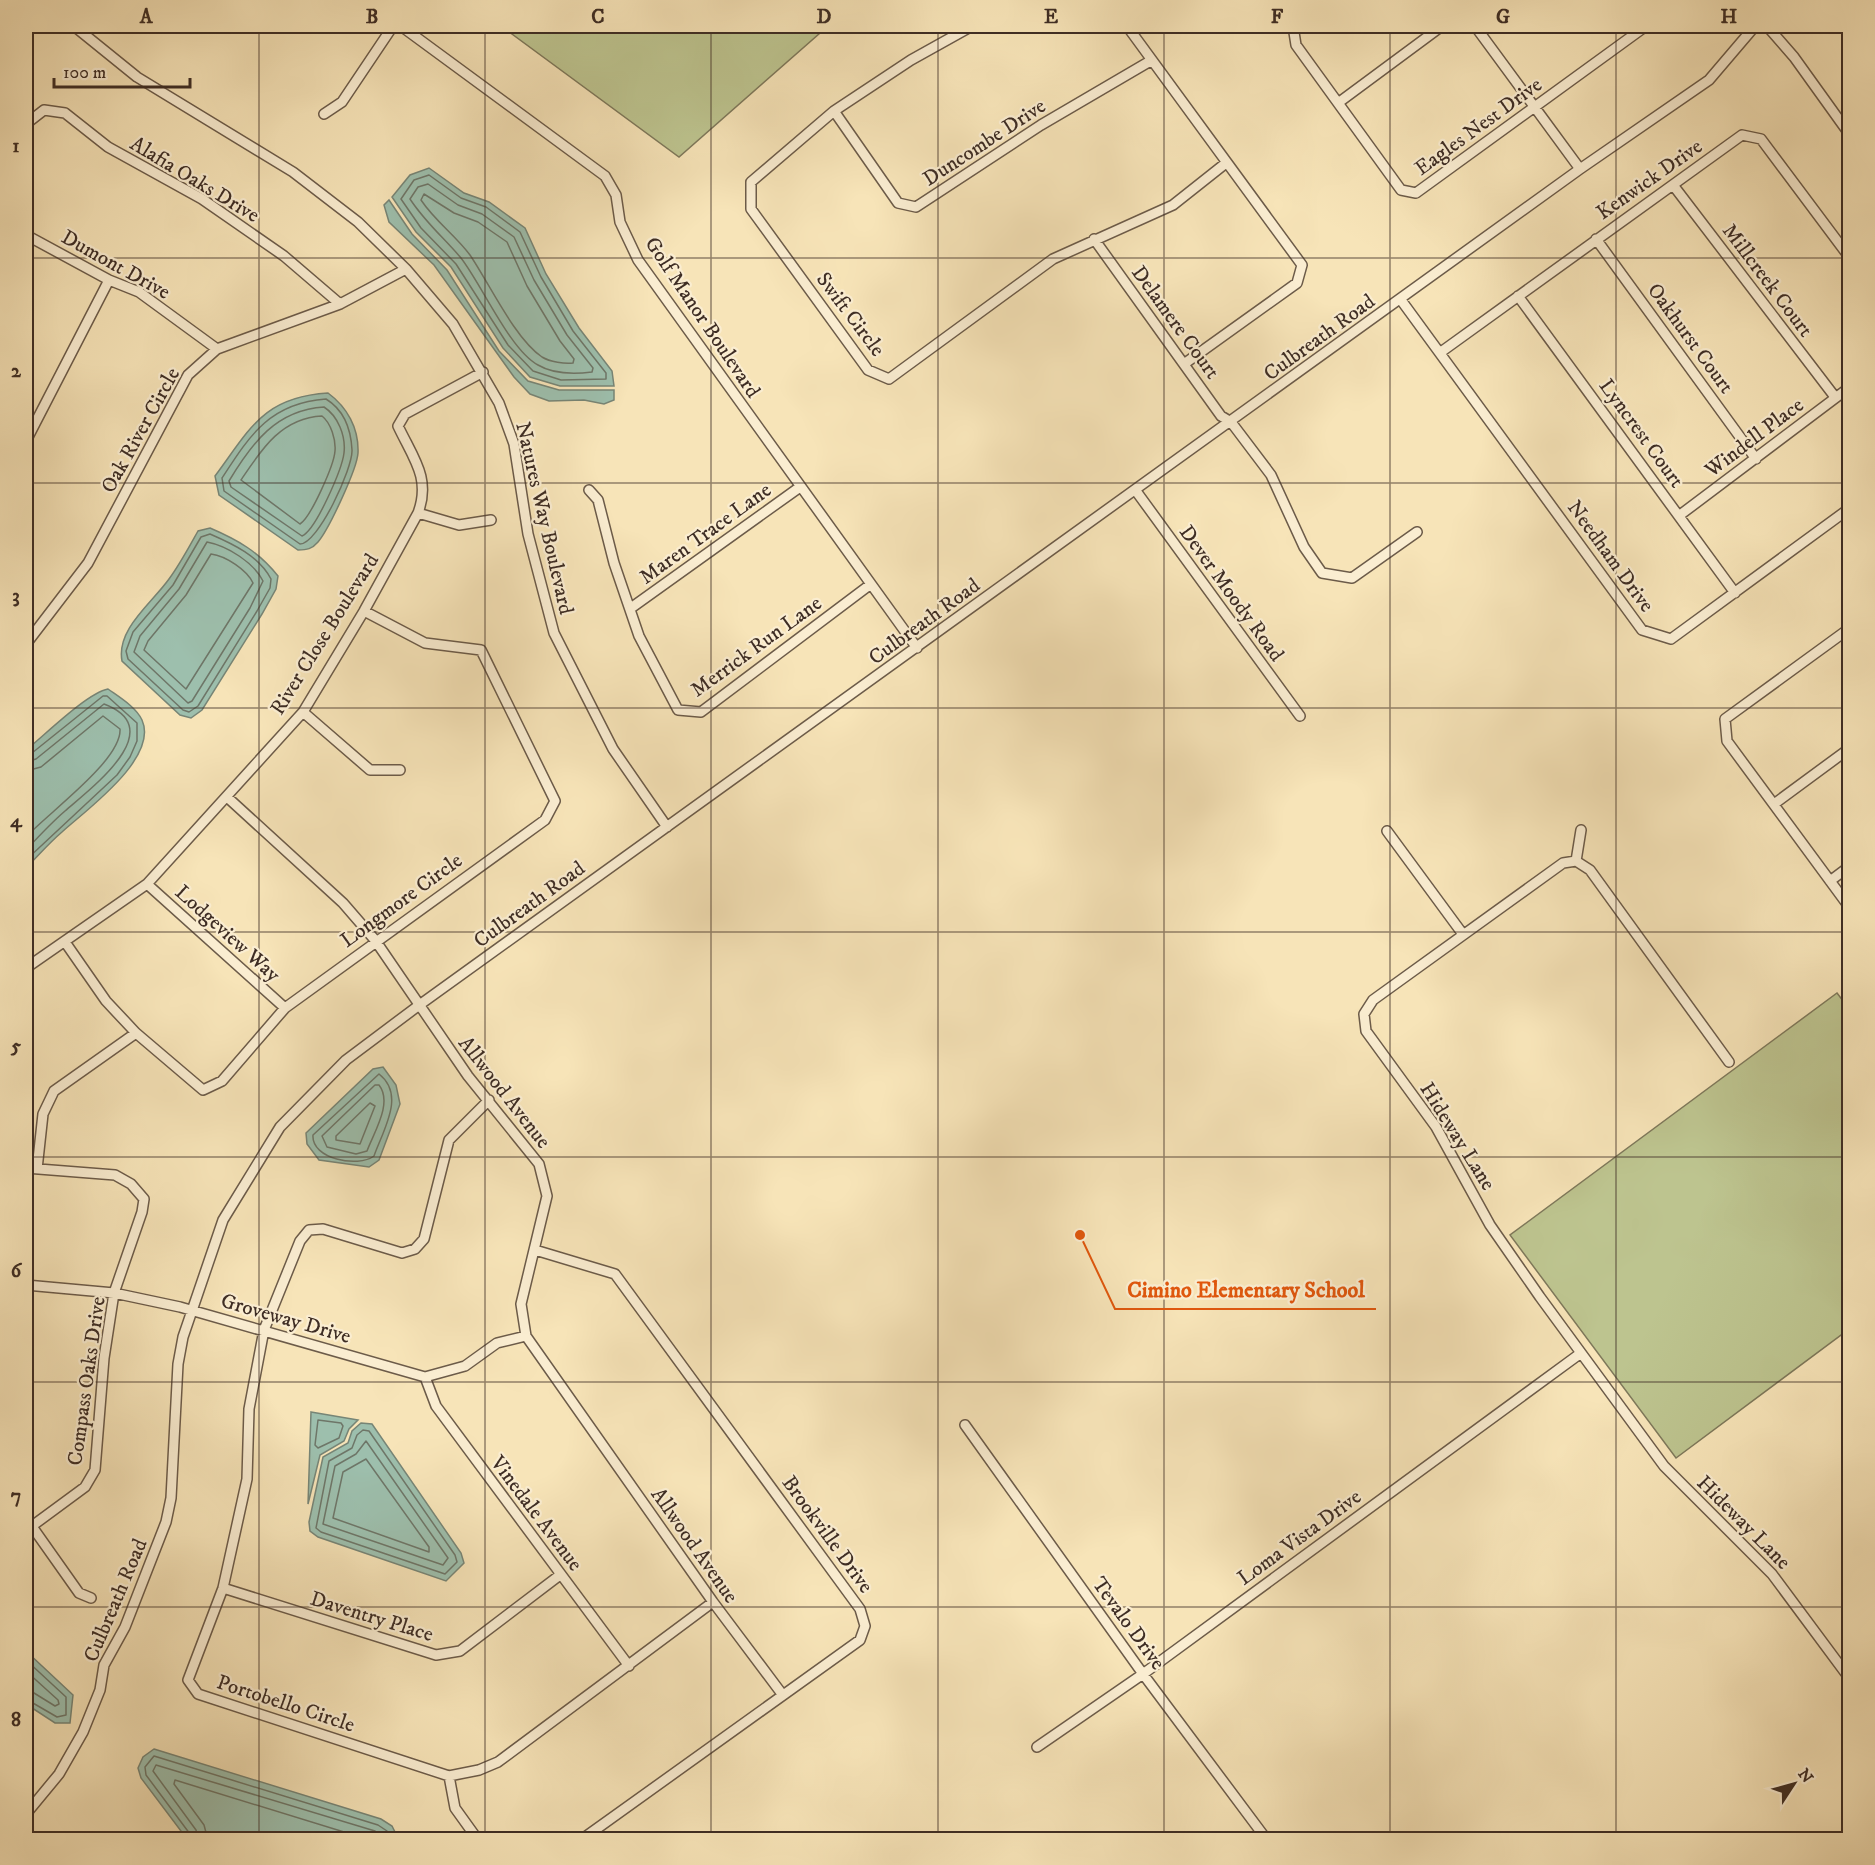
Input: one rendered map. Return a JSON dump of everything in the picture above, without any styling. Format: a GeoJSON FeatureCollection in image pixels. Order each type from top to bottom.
{"type":"FeatureCollection","features":[{"type":"Feature","properties":{"kind":"street","name":"Natures Way Boulevard"},"geometry":{"type":"LineString","coordinates":[[74,26],[137,77],[293,172],[358,222],[406,269],[453,324],[483,372],[499,404],[514,444],[528,534],[554,633],[613,749],[667,827]]}},
{"type":"Feature","properties":{"kind":"street"},"geometry":{"type":"LineString","coordinates":[[324,114],[342,102],[393,26]]}},
{"type":"Feature","properties":{"kind":"street","name":"Golf Manor Boulevard"},"geometry":{"type":"LineString","coordinates":[[401,26],[605,176],[616,195],[620,222],[638,260],[917,648]]}},
{"type":"Feature","properties":{"kind":"street","name":"Swift Circle"},"geometry":{"type":"LineString","coordinates":[[972,26],[911,60],[834,111],[751,182],[751,209],[868,370],[889,379],[1053,260],[1094,239],[1173,205],[1226,163]]}},
{"type":"Feature","properties":{"kind":"street"},"geometry":{"type":"LineString","coordinates":[[1127,26],[1302,265],[1297,283],[1184,364]]}},
{"type":"Feature","properties":{"kind":"street","name":"Eagles Nest Drive"},"geometry":{"type":"LineString","coordinates":[[1293,26],[1296,45],[1401,190],[1416,193],[1646,26]]}},
{"type":"Feature","properties":{"kind":"street"},"geometry":{"type":"LineString","coordinates":[[1338,103],[1442,26]]}},
{"type":"Feature","properties":{"kind":"street"},"geometry":{"type":"LineString","coordinates":[[1475,26],[1580,169]]}},
{"type":"Feature","properties":{"kind":"street"},"geometry":{"type":"LineString","coordinates":[[1628,26],[1635,35]]}},
{"type":"Feature","properties":{"kind":"street","name":"Culbreath Road"},"geometry":{"type":"LineString","coordinates":[[26,1814],[59,1774],[83,1732],[100,1690],[104,1665],[125,1627],[166,1522],[171,1498],[183,1336],[223,1220],[280,1127],[346,1060],[418,1006],[1580,169],[1709,80],[1755,26]]}},
{"type":"Feature","properties":{"kind":"street"},"geometry":{"type":"LineString","coordinates":[[1767,26],[1784,44],[1850,135]]}},
{"type":"Feature","properties":{"kind":"street","name":"Duncombe Drive"},"geometry":{"type":"LineString","coordinates":[[834,111],[898,203],[916,207],[1041,125],[1152,60]]}},
{"type":"Feature","properties":{"kind":"street","name":"Alafia Oaks Drive"},"geometry":{"type":"LineString","coordinates":[[26,124],[44,110],[65,113],[108,147],[202,199],[239,224],[284,256],[340,304]]}},
{"type":"Feature","properties":{"kind":"street","name":"Kenwick Drive"},"geometry":{"type":"LineString","coordinates":[[1441,352],[1596,238],[1742,135],[1761,139],[1850,258]]}},
{"type":"Feature","properties":{"kind":"street","name":"Millcreek Court"},"geometry":{"type":"LineString","coordinates":[[1673,185],[1834,397]]}},
{"type":"Feature","properties":{"kind":"street","name":"Dumont Drive"},"geometry":{"type":"LineString","coordinates":[[26,235],[109,280],[139,292],[217,349]]}},
{"type":"Feature","properties":{"kind":"street","name":"Oakhurst Court"},"geometry":{"type":"LineString","coordinates":[[1596,238],[1756,459]]}},
{"type":"Feature","properties":{"kind":"street","name":"Delamere Court"},"geometry":{"type":"LineString","coordinates":[[1094,239],[1221,416],[1231,422],[1271,475],[1304,547],[1322,573],[1352,578],[1417,532]]}},
{"type":"Feature","properties":{"kind":"street","name":"Oak River Circle"},"geometry":{"type":"LineString","coordinates":[[26,644],[88,563],[188,375],[217,349],[340,304],[406,269]]}},
{"type":"Feature","properties":{"kind":"street"},"geometry":{"type":"LineString","coordinates":[[26,441],[109,280]]}},
{"type":"Feature","properties":{"kind":"street","name":"Lyncrest Court"},"geometry":{"type":"LineString","coordinates":[[1518,296],[1735,592]]}},
{"type":"Feature","properties":{"kind":"street","name":"Needham Drive"},"geometry":{"type":"LineString","coordinates":[[1401,300],[1642,630],[1671,639],[1850,508]]}},
{"type":"Feature","properties":{"kind":"street","name":"River Close Boulevard"},"geometry":{"type":"LineString","coordinates":[[26,968],[147,884],[303,712],[364,611],[418,513],[424,496],[423,478],[398,426],[405,414],[483,372]]}},
{"type":"Feature","properties":{"kind":"street","name":"Windell Place"},"geometry":{"type":"LineString","coordinates":[[1680,515],[1850,387]]}},
{"type":"Feature","properties":{"kind":"street","name":"Maren Trace Lane"},"geometry":{"type":"LineString","coordinates":[[631,608],[800,487]]}},
{"type":"Feature","properties":{"kind":"street","name":"Merrick Run Lane"},"geometry":{"type":"LineString","coordinates":[[589,490],[598,500],[614,563],[639,636],[678,710],[702,712],[871,584]]}},
{"type":"Feature","properties":{"kind":"street","name":"Dever Moody Road"},"geometry":{"type":"LineString","coordinates":[[1136,491],[1300,716]]}},
{"type":"Feature","properties":{"kind":"street"},"geometry":{"type":"LineString","coordinates":[[418,513],[459,525],[491,520]]}},
{"type":"Feature","properties":{"kind":"street","name":"Longmore Circle"},"geometry":{"type":"LineString","coordinates":[[65,942],[106,1001],[136,1033],[203,1090],[222,1081],[285,1008],[375,940],[545,819],[555,801],[481,650],[425,643],[364,611]]}},
{"type":"Feature","properties":{"kind":"street"},"geometry":{"type":"LineString","coordinates":[[1850,628],[1725,719],[1727,741],[1850,908]]}},
{"type":"Feature","properties":{"kind":"street"},"geometry":{"type":"LineString","coordinates":[[303,712],[370,770],[400,770]]}},
{"type":"Feature","properties":{"kind":"street"},"geometry":{"type":"LineString","coordinates":[[1774,804],[1850,748]]}},
{"type":"Feature","properties":{"kind":"street","name":"Allwood Avenue"},"geometry":{"type":"LineString","coordinates":[[227,797],[343,903],[375,940],[418,1006],[539,1164],[547,1196],[521,1304],[526,1336],[713,1602],[782,1694]]}},
{"type":"Feature","properties":{"kind":"street"},"geometry":{"type":"LineString","coordinates":[[1581,830],[1576,861],[1590,870],[1729,1062]]}},
{"type":"Feature","properties":{"kind":"street"},"geometry":{"type":"LineString","coordinates":[[1387,831],[1462,933]]}},
{"type":"Feature","properties":{"kind":"street","name":"Hideway Lane"},"geometry":{"type":"LineString","coordinates":[[1576,861],[1563,863],[1462,933],[1373,1000],[1364,1014],[1366,1031],[1436,1127],[1490,1225],[1664,1466],[1772,1574],[1850,1679]]}},
{"type":"Feature","properties":{"kind":"street"},"geometry":{"type":"LineString","coordinates":[[1830,881],[1850,866]]}},
{"type":"Feature","properties":{"kind":"street","name":"Lodgeview Way"},"geometry":{"type":"LineString","coordinates":[[147,884],[285,1008]]}},
{"type":"Feature","properties":{"kind":"street"},"geometry":{"type":"LineString","coordinates":[[37,1169],[43,1114],[54,1091],[136,1033]]}},
{"type":"Feature","properties":{"kind":"street","name":"Portobello Circle"},"geometry":{"type":"LineString","coordinates":[[489,1101],[457,1128],[449,1140],[424,1239],[415,1249],[402,1253],[323,1229],[309,1230],[300,1241],[264,1330],[249,1409],[247,1479],[223,1588],[188,1680],[198,1694],[449,1776],[479,1770],[498,1762],[713,1602]]}},
{"type":"Feature","properties":{"kind":"street","name":"Compass Oaks Drive"},"geometry":{"type":"LineString","coordinates":[[26,1168],[115,1175],[130,1184],[144,1198],[142,1212],[114,1293],[104,1358],[95,1470],[86,1487],[32,1526]]}},
{"type":"Feature","properties":{"kind":"street","name":"Brookville Drive"},"geometry":{"type":"LineString","coordinates":[[535,1250],[615,1274],[860,1610],[865,1626],[860,1640],[581,1839]]}},
{"type":"Feature","properties":{"kind":"street","name":"Groveway Drive"},"geometry":{"type":"LineString","coordinates":[[26,1285],[114,1293],[191,1310],[425,1377]]}},
{"type":"Feature","properties":{"kind":"street"},"geometry":{"type":"LineString","coordinates":[[425,1377],[465,1366],[497,1343],[526,1336]]}},
{"type":"Feature","properties":{"kind":"street","name":"Loma Vista Drive"},"geometry":{"type":"LineString","coordinates":[[1037,1747],[1143,1674],[1581,1353]]}},
{"type":"Feature","properties":{"kind":"street","name":"Vinedale Avenue"},"geometry":{"type":"LineString","coordinates":[[425,1377],[436,1406],[629,1666]]}},
{"type":"Feature","properties":{"kind":"street","name":"Tevalo Drive"},"geometry":{"type":"LineString","coordinates":[[965,1425],[1143,1674],[1267,1839]]}},
{"type":"Feature","properties":{"kind":"street"},"geometry":{"type":"LineString","coordinates":[[26,1518],[79,1593],[91,1598]]}},
{"type":"Feature","properties":{"kind":"street","name":"Daventry Place"},"geometry":{"type":"LineString","coordinates":[[223,1588],[436,1655],[460,1651],[560,1575]]}},
{"type":"Feature","properties":{"kind":"street"},"geometry":{"type":"LineString","coordinates":[[449,1776],[455,1808],[478,1839]]}},
{"type":"Feature","properties":{"kind":"green space"},"geometry":{"type":"Polygon","coordinates":[[[501,26],[828,26],[679,157],[501,26]]]}},
{"type":"Feature","properties":{"kind":"green space"},"geometry":{"type":"Polygon","coordinates":[[[1837,993],[1850,1010],[1849,1329],[1676,1458],[1510,1235],[1837,993]]]}},
{"type":"Feature","properties":{"kind":"water"},"geometry":{"type":"Polygon","coordinates":[[[429,168],[464,193],[489,202],[525,228],[546,274],[579,328],[612,371],[614,386],[560,386],[530,377],[503,348],[451,267],[416,232],[392,197],[410,175],[429,168]]]}},
{"type":"Feature","properties":{"kind":"water"},"geometry":{"type":"Polygon","coordinates":[[[389,200],[412,234],[447,270],[499,351],[528,381],[559,390],[614,390],[614,400],[604,404],[584,400],[549,401],[530,394],[514,377],[434,265],[389,222],[384,205],[389,200]]]}},
{"type":"Feature","properties":{"kind":"water"},"geometry":{"type":"Polygon","coordinates":[[[328,393],[341,405],[354,427],[358,453],[348,485],[323,535],[311,548],[298,550],[219,495],[215,476],[260,418],[288,401],[328,393]]]}},
{"type":"Feature","properties":{"kind":"water"},"geometry":{"type":"Polygon","coordinates":[[[210,528],[247,548],[263,560],[278,576],[276,589],[262,614],[202,710],[191,718],[180,715],[122,661],[122,649],[124,638],[130,627],[169,579],[198,531],[210,528]]]}},
{"type":"Feature","properties":{"kind":"water"},"geometry":{"type":"Polygon","coordinates":[[[108,689],[132,707],[142,720],[144,735],[140,750],[117,782],[57,836],[26,868],[26,750],[78,706],[99,692],[108,689]]]}},
{"type":"Feature","properties":{"kind":"water"},"geometry":{"type":"Polygon","coordinates":[[[383,1067],[396,1085],[400,1104],[379,1160],[369,1167],[319,1160],[307,1144],[306,1133],[373,1069],[383,1067]]]}},
{"type":"Feature","properties":{"kind":"water"},"geometry":{"type":"Polygon","coordinates":[[[311,1412],[358,1420],[349,1429],[344,1441],[320,1455],[308,1504],[311,1412]]]}},
{"type":"Feature","properties":{"kind":"water"},"geometry":{"type":"Polygon","coordinates":[[[361,1423],[372,1424],[461,1553],[464,1563],[446,1581],[318,1537],[310,1531],[309,1522],[323,1457],[348,1443],[352,1431],[361,1423]]]}},
{"type":"Feature","properties":{"kind":"water"},"geometry":{"type":"Polygon","coordinates":[[[26,1651],[73,1695],[70,1723],[55,1723],[26,1704],[26,1651]]]}},
{"type":"Feature","properties":{"kind":"water"},"geometry":{"type":"Polygon","coordinates":[[[154,1749],[381,1819],[392,1826],[397,1836],[393,1840],[187,1839],[141,1778],[138,1768],[143,1757],[154,1749]]]}},
{"type":"Feature","properties":{"kind":"place","name":"Cimino Elementary School"},"geometry":{"type":"Point","coordinates":[1080,1235]}}]}
